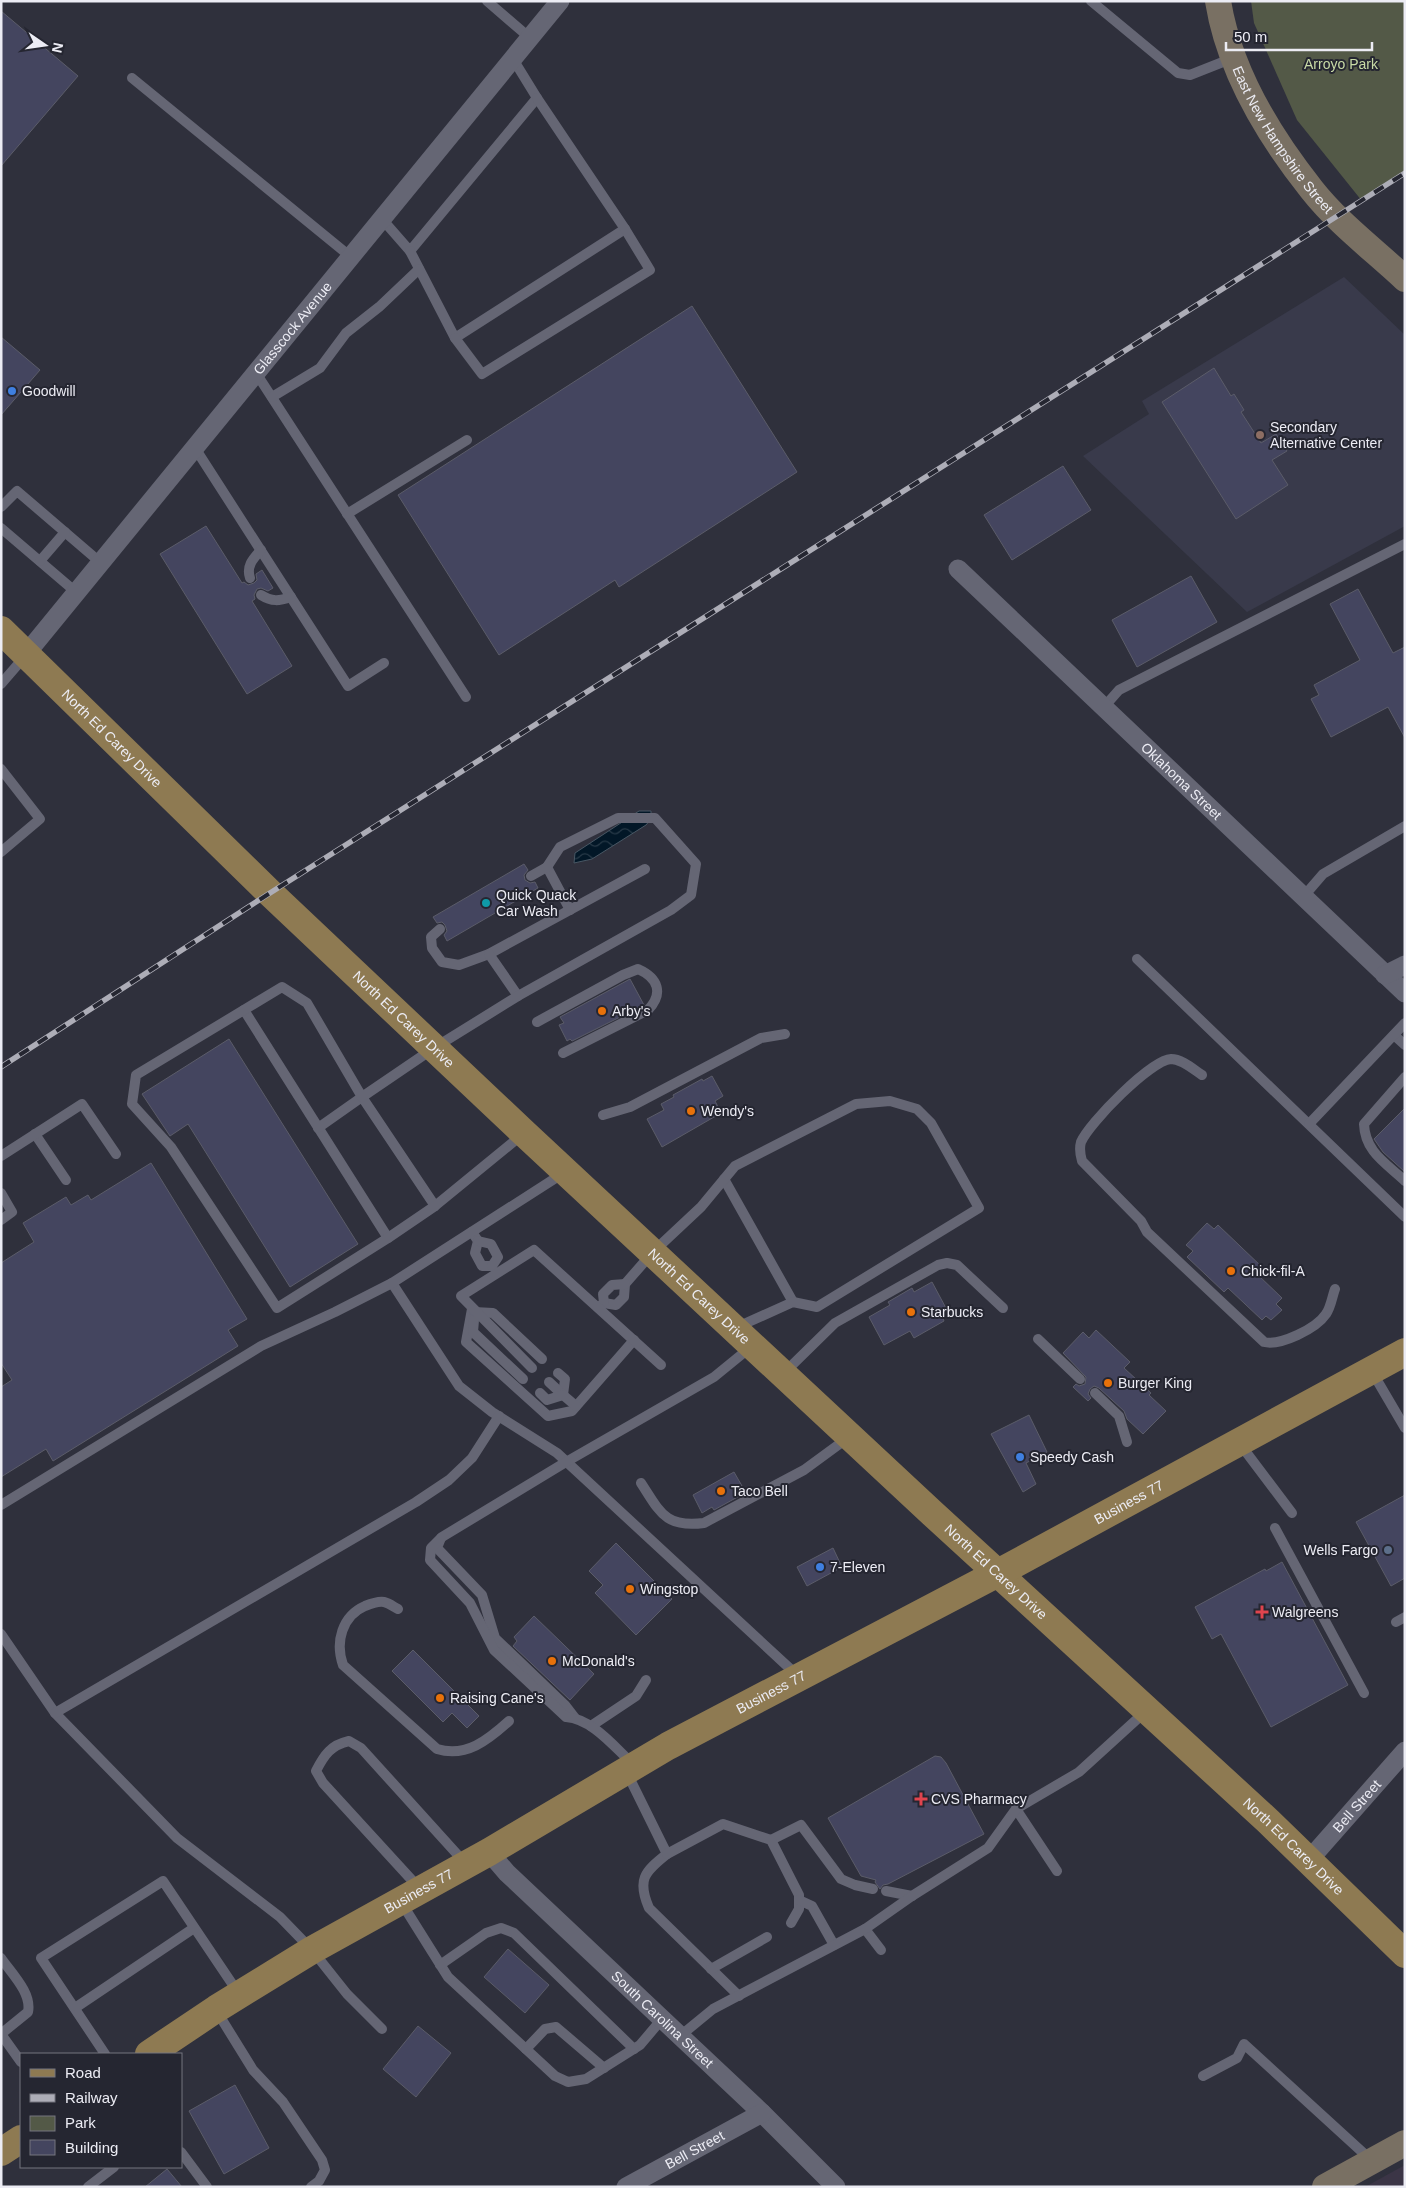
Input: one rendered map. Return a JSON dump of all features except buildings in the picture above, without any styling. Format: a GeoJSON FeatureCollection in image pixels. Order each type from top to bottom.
{"type":"FeatureCollection","features":[{"type":"Feature","properties":{"kind":"main road","name":"North Ed Carey Drive"},"geometry":{"type":"LineString","coordinates":[[1,630],[263,886],[524,1133],[1309,1860],[1405,1954]]}},
{"type":"Feature","properties":{"kind":"main road","name":"Business 77"},"geometry":{"type":"LineString","coordinates":[[150,2053],[216,2009],[312,1950],[478,1858],[630,1768],[998,1573],[1405,1352]]}},
{"type":"Feature","properties":{"kind":"main road"},"geometry":{"type":"LineString","coordinates":[[1,2152],[20,2140]]}},
{"type":"Feature","properties":{"kind":"street","name":"Glasscock Avenue"},"geometry":{"type":"LineString","coordinates":[[26,654],[560,1]]}},
{"type":"Feature","properties":{"kind":"street","name":"East New Hampshire Street"},"geometry":{"type":"LineString","coordinates":[[1218,1],[1221,23],[1234,58],[1265,124],[1312,190],[1405,279]]}},
{"type":"Feature","properties":{"kind":"street","name":"Oklahoma Street"},"geometry":{"type":"LineString","coordinates":[[958,569],[1405,993]]}},
{"type":"Feature","properties":{"kind":"street"},"geometry":{"type":"LineString","coordinates":[[1385,975],[1405,965]]}},
{"type":"Feature","properties":{"kind":"street","name":"Bell Street"},"geometry":{"type":"LineString","coordinates":[[1309,1860],[1405,1751]]}},
{"type":"Feature","properties":{"kind":"street","name":"South Carolina Street"},"geometry":{"type":"LineString","coordinates":[[478,1858],[507,1873],[762,2113],[836,2187]]}},
{"type":"Feature","properties":{"kind":"street","name":"Bell Street"},"geometry":{"type":"LineString","coordinates":[[626,2187],[762,2113]]}},
{"type":"Feature","properties":{"kind":"street"},"geometry":{"type":"LineString","coordinates":[[1325,2187],[1405,2143]]}},
{"type":"Feature","properties":{"kind":"lane"},"geometry":{"type":"LineString","coordinates":[[487,1],[530,38]]}},
{"type":"Feature","properties":{"kind":"lane"},"geometry":{"type":"LineString","coordinates":[[1091,1],[1178,73],[1190,74],[1234,58]]}},
{"type":"Feature","properties":{"kind":"lane"},"geometry":{"type":"LineString","coordinates":[[382,219],[410,251],[456,338],[482,374],[650,270],[513,59]]}},
{"type":"Feature","properties":{"kind":"lane"},"geometry":{"type":"LineString","coordinates":[[132,78],[351,257]]}},
{"type":"Feature","properties":{"kind":"lane"},"geometry":{"type":"LineString","coordinates":[[410,251],[537,98]]}},
{"type":"Feature","properties":{"kind":"lane"},"geometry":{"type":"LineString","coordinates":[[456,338],[625,229]]}},
{"type":"Feature","properties":{"kind":"lane"},"geometry":{"type":"LineString","coordinates":[[272,397],[320,368],[346,333],[379,307],[419,268]]}},
{"type":"Feature","properties":{"kind":"lane"},"geometry":{"type":"LineString","coordinates":[[256,373],[466,697]]}},
{"type":"Feature","properties":{"kind":"lane"},"geometry":{"type":"LineString","coordinates":[[348,514],[467,440]]}},
{"type":"Feature","properties":{"kind":"lane"},"geometry":{"type":"LineString","coordinates":[[195,448],[348,686],[384,663]]}},
{"type":"Feature","properties":{"kind":"lane"},"geometry":{"type":"LineString","coordinates":[[1,507],[17,491],[101,564]]}},
{"type":"Feature","properties":{"kind":"lane"},"geometry":{"type":"LineString","coordinates":[[1,528],[77,593]]}},
{"type":"Feature","properties":{"kind":"lane"},"geometry":{"type":"LineString","coordinates":[[40,561],[65,532]]}},
{"type":"Feature","properties":{"kind":"lane"},"geometry":{"type":"LineString","coordinates":[[1104,707],[1119,690],[1405,544]]}},
{"type":"Feature","properties":{"kind":"lane"},"geometry":{"type":"LineString","coordinates":[[250,578],[248,572],[251,561],[261,550]]}},
{"type":"Feature","properties":{"kind":"lane"},"geometry":{"type":"LineString","coordinates":[[261,595],[269,600],[277,601],[291,597]]}},
{"type":"Feature","properties":{"kind":"lane"},"geometry":{"type":"LineString","coordinates":[[1,684],[26,654]]}},
{"type":"Feature","properties":{"kind":"lane"},"geometry":{"type":"LineString","coordinates":[[1,769],[40,818],[1,852]]}},
{"type":"Feature","properties":{"kind":"lane"},"geometry":{"type":"LineString","coordinates":[[318,1128],[434,1048],[518,996],[678,905],[690,895],[696,864],[655,818],[618,818],[560,847],[546,867],[531,876]]}},
{"type":"Feature","properties":{"kind":"lane"},"geometry":{"type":"LineString","coordinates":[[1304,896],[1323,874],[1405,826]]}},
{"type":"Feature","properties":{"kind":"lane"},"geometry":{"type":"LineString","coordinates":[[546,867],[570,910]]}},
{"type":"Feature","properties":{"kind":"lane"},"geometry":{"type":"LineString","coordinates":[[440,929],[431,937],[432,948],[442,962],[459,965],[489,954],[644,869]]}},
{"type":"Feature","properties":{"kind":"lane"},"geometry":{"type":"LineString","coordinates":[[489,954],[518,996]]}},
{"type":"Feature","properties":{"kind":"lane"},"geometry":{"type":"LineString","coordinates":[[1137,959],[1405,1217]]}},
{"type":"Feature","properties":{"kind":"lane"},"geometry":{"type":"LineString","coordinates":[[538,1022],[623,975],[638,969],[649,974],[655,982],[658,991],[654,1004],[648,1010],[564,1053]]}},
{"type":"Feature","properties":{"kind":"lane"},"geometry":{"type":"LineString","coordinates":[[435,1206],[362,1097],[307,1003],[282,987],[136,1075],[132,1104],[171,1147],[277,1308],[435,1206],[524,1133]]}},
{"type":"Feature","properties":{"kind":"lane"},"geometry":{"type":"LineString","coordinates":[[244,1010],[388,1238]]}},
{"type":"Feature","properties":{"kind":"lane"},"geometry":{"type":"LineString","coordinates":[[1309,1124],[1405,1023]]}},
{"type":"Feature","properties":{"kind":"lane"},"geometry":{"type":"LineString","coordinates":[[603,1115],[630,1107],[761,1038],[784,1034]]}},
{"type":"Feature","properties":{"kind":"lane"},"geometry":{"type":"LineString","coordinates":[[1394,1035],[1405,1045]]}},
{"type":"Feature","properties":{"kind":"lane"},"geometry":{"type":"LineString","coordinates":[[1202,1075],[1185,1063],[1172,1059],[1161,1061],[1146,1070],[1084,1137],[1080,1144],[1082,1161],[1141,1221],[1147,1232],[1264,1342],[1271,1344],[1281,1342],[1311,1327],[1324,1316],[1335,1289]]}},
{"type":"Feature","properties":{"kind":"lane"},"geometry":{"type":"LineString","coordinates":[[1405,1077],[1364,1124],[1364,1137],[1372,1151],[1405,1181]]}},
{"type":"Feature","properties":{"kind":"lane"},"geometry":{"type":"LineString","coordinates":[[601,1306],[616,1305],[624,1297],[625,1284],[653,1252],[701,1207],[735,1166],[856,1104],[890,1101],[917,1109],[931,1122],[979,1208],[817,1307],[793,1302],[743,1337],[714,1377],[566,1462],[442,1537],[431,1548],[430,1560],[470,1603],[494,1650],[566,1718],[575,1718],[591,1726],[630,1768],[667,1854]]}},
{"type":"Feature","properties":{"kind":"lane"},"geometry":{"type":"LineString","coordinates":[[1,1156],[82,1104],[116,1154]]}},
{"type":"Feature","properties":{"kind":"lane"},"geometry":{"type":"LineString","coordinates":[[35,1134],[66,1180]]}},
{"type":"Feature","properties":{"kind":"lane"},"geometry":{"type":"LineString","coordinates":[[1,1505],[261,1346],[392,1283],[566,1171]]}},
{"type":"Feature","properties":{"kind":"lane"},"geometry":{"type":"LineString","coordinates":[[724,1179],[793,1302]]}},
{"type":"Feature","properties":{"kind":"lane"},"geometry":{"type":"LineString","coordinates":[[1,1193],[12,1212],[1,1220]]}},
{"type":"Feature","properties":{"kind":"lane"},"geometry":{"type":"LineString","coordinates":[[472,1232],[478,1241],[491,1244],[498,1256],[494,1270]]}},
{"type":"Feature","properties":{"kind":"lane"},"geometry":{"type":"LineString","coordinates":[[478,1241],[475,1253],[482,1266],[494,1270]]}},
{"type":"Feature","properties":{"kind":"lane"},"geometry":{"type":"LineString","coordinates":[[532,1368],[460,1296],[494,1270],[534,1250],[601,1306],[661,1365]]}},
{"type":"Feature","properties":{"kind":"lane"},"geometry":{"type":"LineString","coordinates":[[783,1374],[835,1323],[938,1265],[948,1263],[957,1265],[1003,1308]]}},
{"type":"Feature","properties":{"kind":"lane"},"geometry":{"type":"LineString","coordinates":[[392,1283],[459,1386],[499,1416],[556,1453],[799,1677]]}},
{"type":"Feature","properties":{"kind":"lane"},"geometry":{"type":"LineString","coordinates":[[601,1306],[603,1294],[612,1285],[625,1284]]}},
{"type":"Feature","properties":{"kind":"lane"},"geometry":{"type":"LineString","coordinates":[[473,1310],[493,1313],[542,1359]]}},
{"type":"Feature","properties":{"kind":"lane"},"geometry":{"type":"LineString","coordinates":[[473,1310],[474,1332],[523,1379]]}},
{"type":"Feature","properties":{"kind":"lane"},"geometry":{"type":"LineString","coordinates":[[473,1310],[466,1342],[548,1416],[572,1411],[634,1340]]}},
{"type":"Feature","properties":{"kind":"lane"},"geometry":{"type":"LineString","coordinates":[[1038,1339],[1080,1379]]}},
{"type":"Feature","properties":{"kind":"lane"},"geometry":{"type":"LineString","coordinates":[[1371,1370],[1405,1428]]}},
{"type":"Feature","properties":{"kind":"lane"},"geometry":{"type":"LineString","coordinates":[[558,1373],[565,1379],[563,1395]]}},
{"type":"Feature","properties":{"kind":"lane"},"geometry":{"type":"LineString","coordinates":[[549,1382],[576,1406]]}},
{"type":"Feature","properties":{"kind":"lane"},"geometry":{"type":"LineString","coordinates":[[540,1393],[547,1400],[563,1395]]}},
{"type":"Feature","properties":{"kind":"lane"},"geometry":{"type":"LineString","coordinates":[[1095,1394],[1119,1416],[1128,1442]]}},
{"type":"Feature","properties":{"kind":"lane"},"geometry":{"type":"LineString","coordinates":[[55,1713],[416,1502],[449,1480],[472,1458],[499,1416]]}},
{"type":"Feature","properties":{"kind":"lane"},"geometry":{"type":"LineString","coordinates":[[641,1483],[660,1512],[673,1522],[686,1525],[704,1523],[804,1470],[850,1436]]}},
{"type":"Feature","properties":{"kind":"lane"},"geometry":{"type":"LineString","coordinates":[[1238,1442],[1292,1513]]}},
{"type":"Feature","properties":{"kind":"lane"},"geometry":{"type":"LineString","coordinates":[[1275,1528],[1364,1693]]}},
{"type":"Feature","properties":{"kind":"lane"},"geometry":{"type":"LineString","coordinates":[[398,1609],[383,1602],[368,1604],[354,1611],[344,1625],[340,1639],[339,1652],[344,1665],[436,1750],[448,1753],[462,1751],[479,1744],[509,1721]]}},
{"type":"Feature","properties":{"kind":"lane"},"geometry":{"type":"LineString","coordinates":[[1,1634],[55,1713],[177,1838],[280,1916],[312,1950],[347,1994],[382,2029]]}},
{"type":"Feature","properties":{"kind":"lane"},"geometry":{"type":"LineString","coordinates":[[591,1726],[636,1696],[646,1680]]}},
{"type":"Feature","properties":{"kind":"lane"},"geometry":{"type":"LineString","coordinates":[[680,2036],[714,2009],[864,1929],[988,1848],[1016,1809],[1079,1772],[1146,1711]]}},
{"type":"Feature","properties":{"kind":"lane"},"geometry":{"type":"LineString","coordinates":[[478,1858],[361,1748],[349,1740],[338,1743],[324,1755],[316,1771],[323,1783],[410,1896],[440,1965],[448,1977],[555,2076],[568,2082],[586,2079],[640,2046],[662,2019]]}},
{"type":"Feature","properties":{"kind":"lane"},"geometry":{"type":"LineString","coordinates":[[1016,1809],[1057,1871]]}},
{"type":"Feature","properties":{"kind":"lane"},"geometry":{"type":"LineString","coordinates":[[739,1996],[649,1908],[642,1891],[648,1868],[667,1854],[723,1824],[771,1840],[799,1895],[799,1909],[791,1923]]}},
{"type":"Feature","properties":{"kind":"lane"},"geometry":{"type":"LineString","coordinates":[[771,1840],[800,1825],[841,1880],[873,1889]]}},
{"type":"Feature","properties":{"kind":"lane"},"geometry":{"type":"LineString","coordinates":[[104,2053],[41,1958],[163,1880],[239,1995]]}},
{"type":"Feature","properties":{"kind":"lane"},"geometry":{"type":"LineString","coordinates":[[886,1891],[912,1896]]}},
{"type":"Feature","properties":{"kind":"lane"},"geometry":{"type":"LineString","coordinates":[[799,1900],[812,1906],[834,1945]]}},
{"type":"Feature","properties":{"kind":"lane"},"geometry":{"type":"LineString","coordinates":[[75,2008],[194,1928]]}},
{"type":"Feature","properties":{"kind":"lane"},"geometry":{"type":"LineString","coordinates":[[440,1965],[486,1933],[500,1928],[514,1933],[634,2050]]}},
{"type":"Feature","properties":{"kind":"lane"},"geometry":{"type":"LineString","coordinates":[[864,1929],[882,1950]]}},
{"type":"Feature","properties":{"kind":"lane"},"geometry":{"type":"LineString","coordinates":[[712,1969],[767,1937]]}},
{"type":"Feature","properties":{"kind":"lane"},"geometry":{"type":"LineString","coordinates":[[1,1958],[27,1995],[30,2005],[28,2012],[1,2034],[20,2061]]}},
{"type":"Feature","properties":{"kind":"lane"},"geometry":{"type":"LineString","coordinates":[[216,2009],[253,2070],[283,2102],[322,2160],[325,2170],[319,2181],[311,2187]]}},
{"type":"Feature","properties":{"kind":"lane"},"geometry":{"type":"LineString","coordinates":[[526,2049],[545,2029],[556,2027],[604,2068]]}},
{"type":"Feature","properties":{"kind":"lane"},"geometry":{"type":"LineString","coordinates":[[1203,2076],[1237,2058],[1244,2044],[1372,2161]]}},
{"type":"Feature","properties":{"kind":"lane"},"geometry":{"type":"LineString","coordinates":[[182,2153],[207,2187]]}},
{"type":"Feature","properties":{"kind":"lane"},"geometry":{"type":"LineString","coordinates":[[88,2187],[113,2168]]}},
{"type":"Feature","properties":{"kind":"shaded area","name":"Secondary Alternative Center"},"geometry":{"type":"Polygon","coordinates":[[[1344,277],[1405,335],[1405,526],[1247,612],[1083,456],[1149,414],[1142,401],[1344,277]]]}},
{"type":"Feature","properties":{"kind":"shaded area"},"geometry":{"type":"Polygon","coordinates":[[[1405,2165],[1405,2187],[1365,2187],[1405,2165]]]}},
{"type":"Feature","properties":{"kind":"green space","name":"Arroyo Park"},"geometry":{"type":"Polygon","coordinates":[[[1251,1],[1405,1],[1405,174],[1362,201],[1297,120],[1254,23],[1251,1]]]}},
{"type":"Feature","properties":{"kind":"water"},"geometry":{"type":"Polygon","coordinates":[[[639,811],[651,811],[651,819],[646,825],[592,859],[574,863],[575,853],[639,811]]]}},
{"type":"Feature","properties":{"kind":"railway"},"geometry":{"type":"LineString","coordinates":[[1,1067],[270,893],[1405,173]]}},
{"type":"Feature","properties":{"kind":"place","name":"Goodwill"},"geometry":{"type":"Point","coordinates":[12,391]}},
{"type":"Feature","properties":{"kind":"place","name":"Secondary Alternative Center"},"geometry":{"type":"Point","coordinates":[1260,435]}},
{"type":"Feature","properties":{"kind":"place","name":"Quick Quack Car Wash"},"geometry":{"type":"Point","coordinates":[486,903]}},
{"type":"Feature","properties":{"kind":"place","name":"Arby's"},"geometry":{"type":"Point","coordinates":[602,1011]}},
{"type":"Feature","properties":{"kind":"place","name":"Wendy's"},"geometry":{"type":"Point","coordinates":[691,1111]}},
{"type":"Feature","properties":{"kind":"place","name":"Chick-fil-A"},"geometry":{"type":"Point","coordinates":[1231,1271]}},
{"type":"Feature","properties":{"kind":"place","name":"Starbucks"},"geometry":{"type":"Point","coordinates":[911,1312]}},
{"type":"Feature","properties":{"kind":"place","name":"Burger King"},"geometry":{"type":"Point","coordinates":[1108,1383]}},
{"type":"Feature","properties":{"kind":"place","name":"Speedy Cash"},"geometry":{"type":"Point","coordinates":[1020,1457]}},
{"type":"Feature","properties":{"kind":"place","name":"Taco Bell"},"geometry":{"type":"Point","coordinates":[721,1491]}},
{"type":"Feature","properties":{"kind":"place","name":"Wells Fargo"},"geometry":{"type":"Point","coordinates":[1388,1550]}},
{"type":"Feature","properties":{"kind":"place","name":"7-Eleven"},"geometry":{"type":"Point","coordinates":[820,1567]}},
{"type":"Feature","properties":{"kind":"place","name":"Wingstop"},"geometry":{"type":"Point","coordinates":[630,1589]}},
{"type":"Feature","properties":{"kind":"place","name":"Walgreens"},"geometry":{"type":"Point","coordinates":[1262,1612]}},
{"type":"Feature","properties":{"kind":"place","name":"McDonald's"},"geometry":{"type":"Point","coordinates":[552,1661]}},
{"type":"Feature","properties":{"kind":"place","name":"Raising Cane's"},"geometry":{"type":"Point","coordinates":[440,1698]}},
{"type":"Feature","properties":{"kind":"place","name":"CVS Pharmacy"},"geometry":{"type":"Point","coordinates":[921,1799]}}]}
